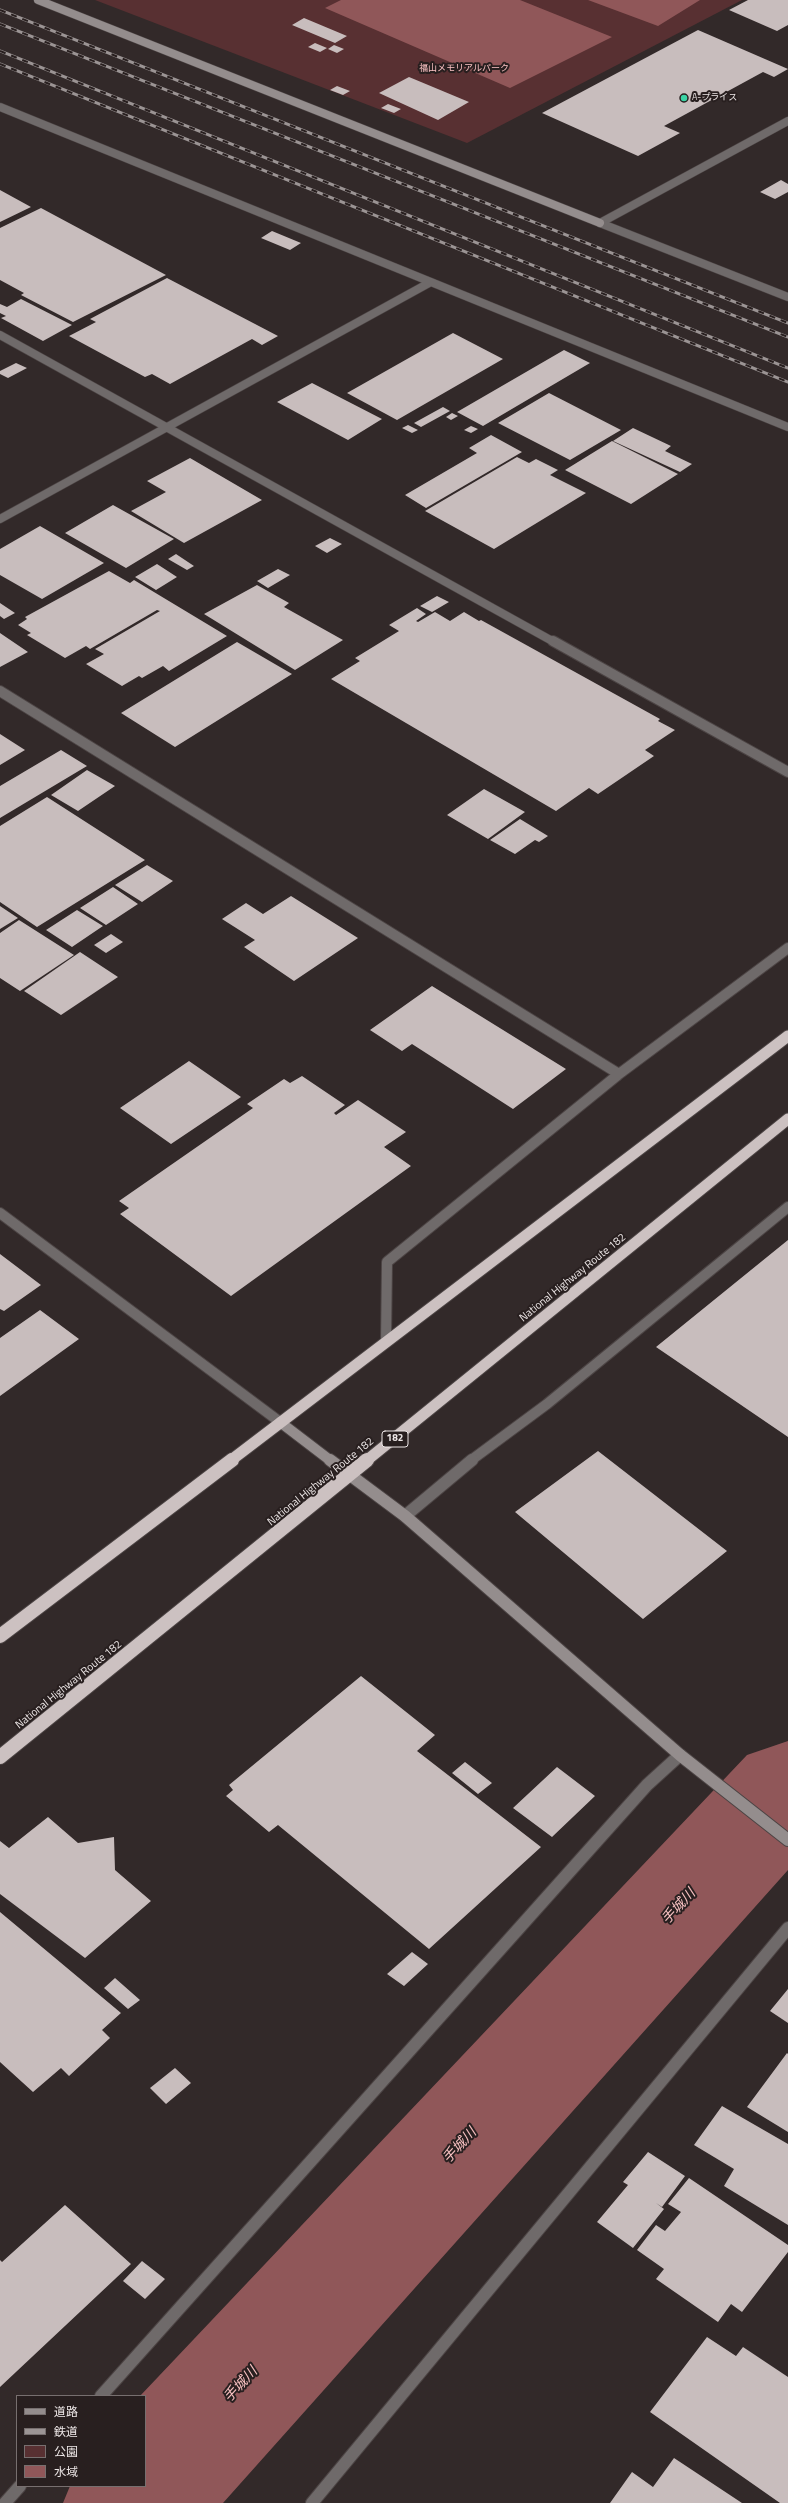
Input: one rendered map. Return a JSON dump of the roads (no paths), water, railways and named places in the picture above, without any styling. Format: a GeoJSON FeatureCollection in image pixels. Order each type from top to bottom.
{"type":"FeatureCollection","features":[{"type":"Feature","properties":{"kind":"highway"},"geometry":{"type":"LineString","coordinates":[[0,1636],[788,1036]]}},
{"type":"Feature","properties":{"kind":"highway","name":"National Highway Route 182"},"geometry":{"type":"LineString","coordinates":[[0,1757],[350,1476],[788,1119]]}},
{"type":"Feature","properties":{"kind":"street"},"geometry":{"type":"LineString","coordinates":[[38,0],[788,297]]}},
{"type":"Feature","properties":{"kind":"street"},"geometry":{"type":"LineString","coordinates":[[0,106],[429,284],[788,427]]}},
{"type":"Feature","properties":{"kind":"street"},"geometry":{"type":"LineString","coordinates":[[600,223],[788,121]]}},
{"type":"Feature","properties":{"kind":"street"},"geometry":{"type":"LineString","coordinates":[[0,519],[429,284]]}},
{"type":"Feature","properties":{"kind":"street"},"geometry":{"type":"LineString","coordinates":[[0,335],[788,772]]}},
{"type":"Feature","properties":{"kind":"street"},"geometry":{"type":"LineString","coordinates":[[0,691],[619,1074]]}},
{"type":"Feature","properties":{"kind":"street"},"geometry":{"type":"LineString","coordinates":[[386,1342],[388,1262],[619,1074],[788,948]]}},
{"type":"Feature","properties":{"kind":"street"},"geometry":{"type":"LineString","coordinates":[[405,1516],[455,1472],[547,1404],[788,1207]]}},
{"type":"Feature","properties":{"kind":"street"},"geometry":{"type":"LineString","coordinates":[[0,1213],[405,1516],[680,1755],[788,1840]]}},
{"type":"Feature","properties":{"kind":"street"},"geometry":{"type":"LineString","coordinates":[[102,2395],[647,1785],[680,1755]]}},
{"type":"Feature","properties":{"kind":"street"},"geometry":{"type":"LineString","coordinates":[[312,2503],[788,1928]]}},
{"type":"Feature","properties":{"kind":"street"},"geometry":{"type":"LineString","coordinates":[[5,2503],[19,2487]]}},
{"type":"Feature","properties":{"kind":"water"},"geometry":{"type":"Polygon","coordinates":[[[341,0],[520,0],[612,37],[510,88],[325,8],[341,0]]]}},
{"type":"Feature","properties":{"kind":"water"},"geometry":{"type":"Polygon","coordinates":[[[588,0],[700,0],[658,26],[588,0]]]}},
{"type":"Feature","properties":{"kind":"waterway","name":"手城川"},"geometry":{"type":"LineString","coordinates":[[132,2503],[788,1789]]}},
{"type":"Feature","properties":{"kind":"railway"},"geometry":{"type":"LineString","coordinates":[[0,10],[788,323]]}},
{"type":"Feature","properties":{"kind":"railway"},"geometry":{"type":"LineString","coordinates":[[0,24],[788,337]]}},
{"type":"Feature","properties":{"kind":"railway"},"geometry":{"type":"LineString","coordinates":[[0,51],[788,368]]}},
{"type":"Feature","properties":{"kind":"railway"},"geometry":{"type":"LineString","coordinates":[[0,64],[788,382]]}},
{"type":"Feature","properties":{"kind":"place","name":"A-プライス"},"geometry":{"type":"Point","coordinates":[684,98]}},
{"type":"Feature","properties":{"kind":"park label","name":"福山メモリアルパーク"},"geometry":{"type":"Point","coordinates":[464,69]}}]}
